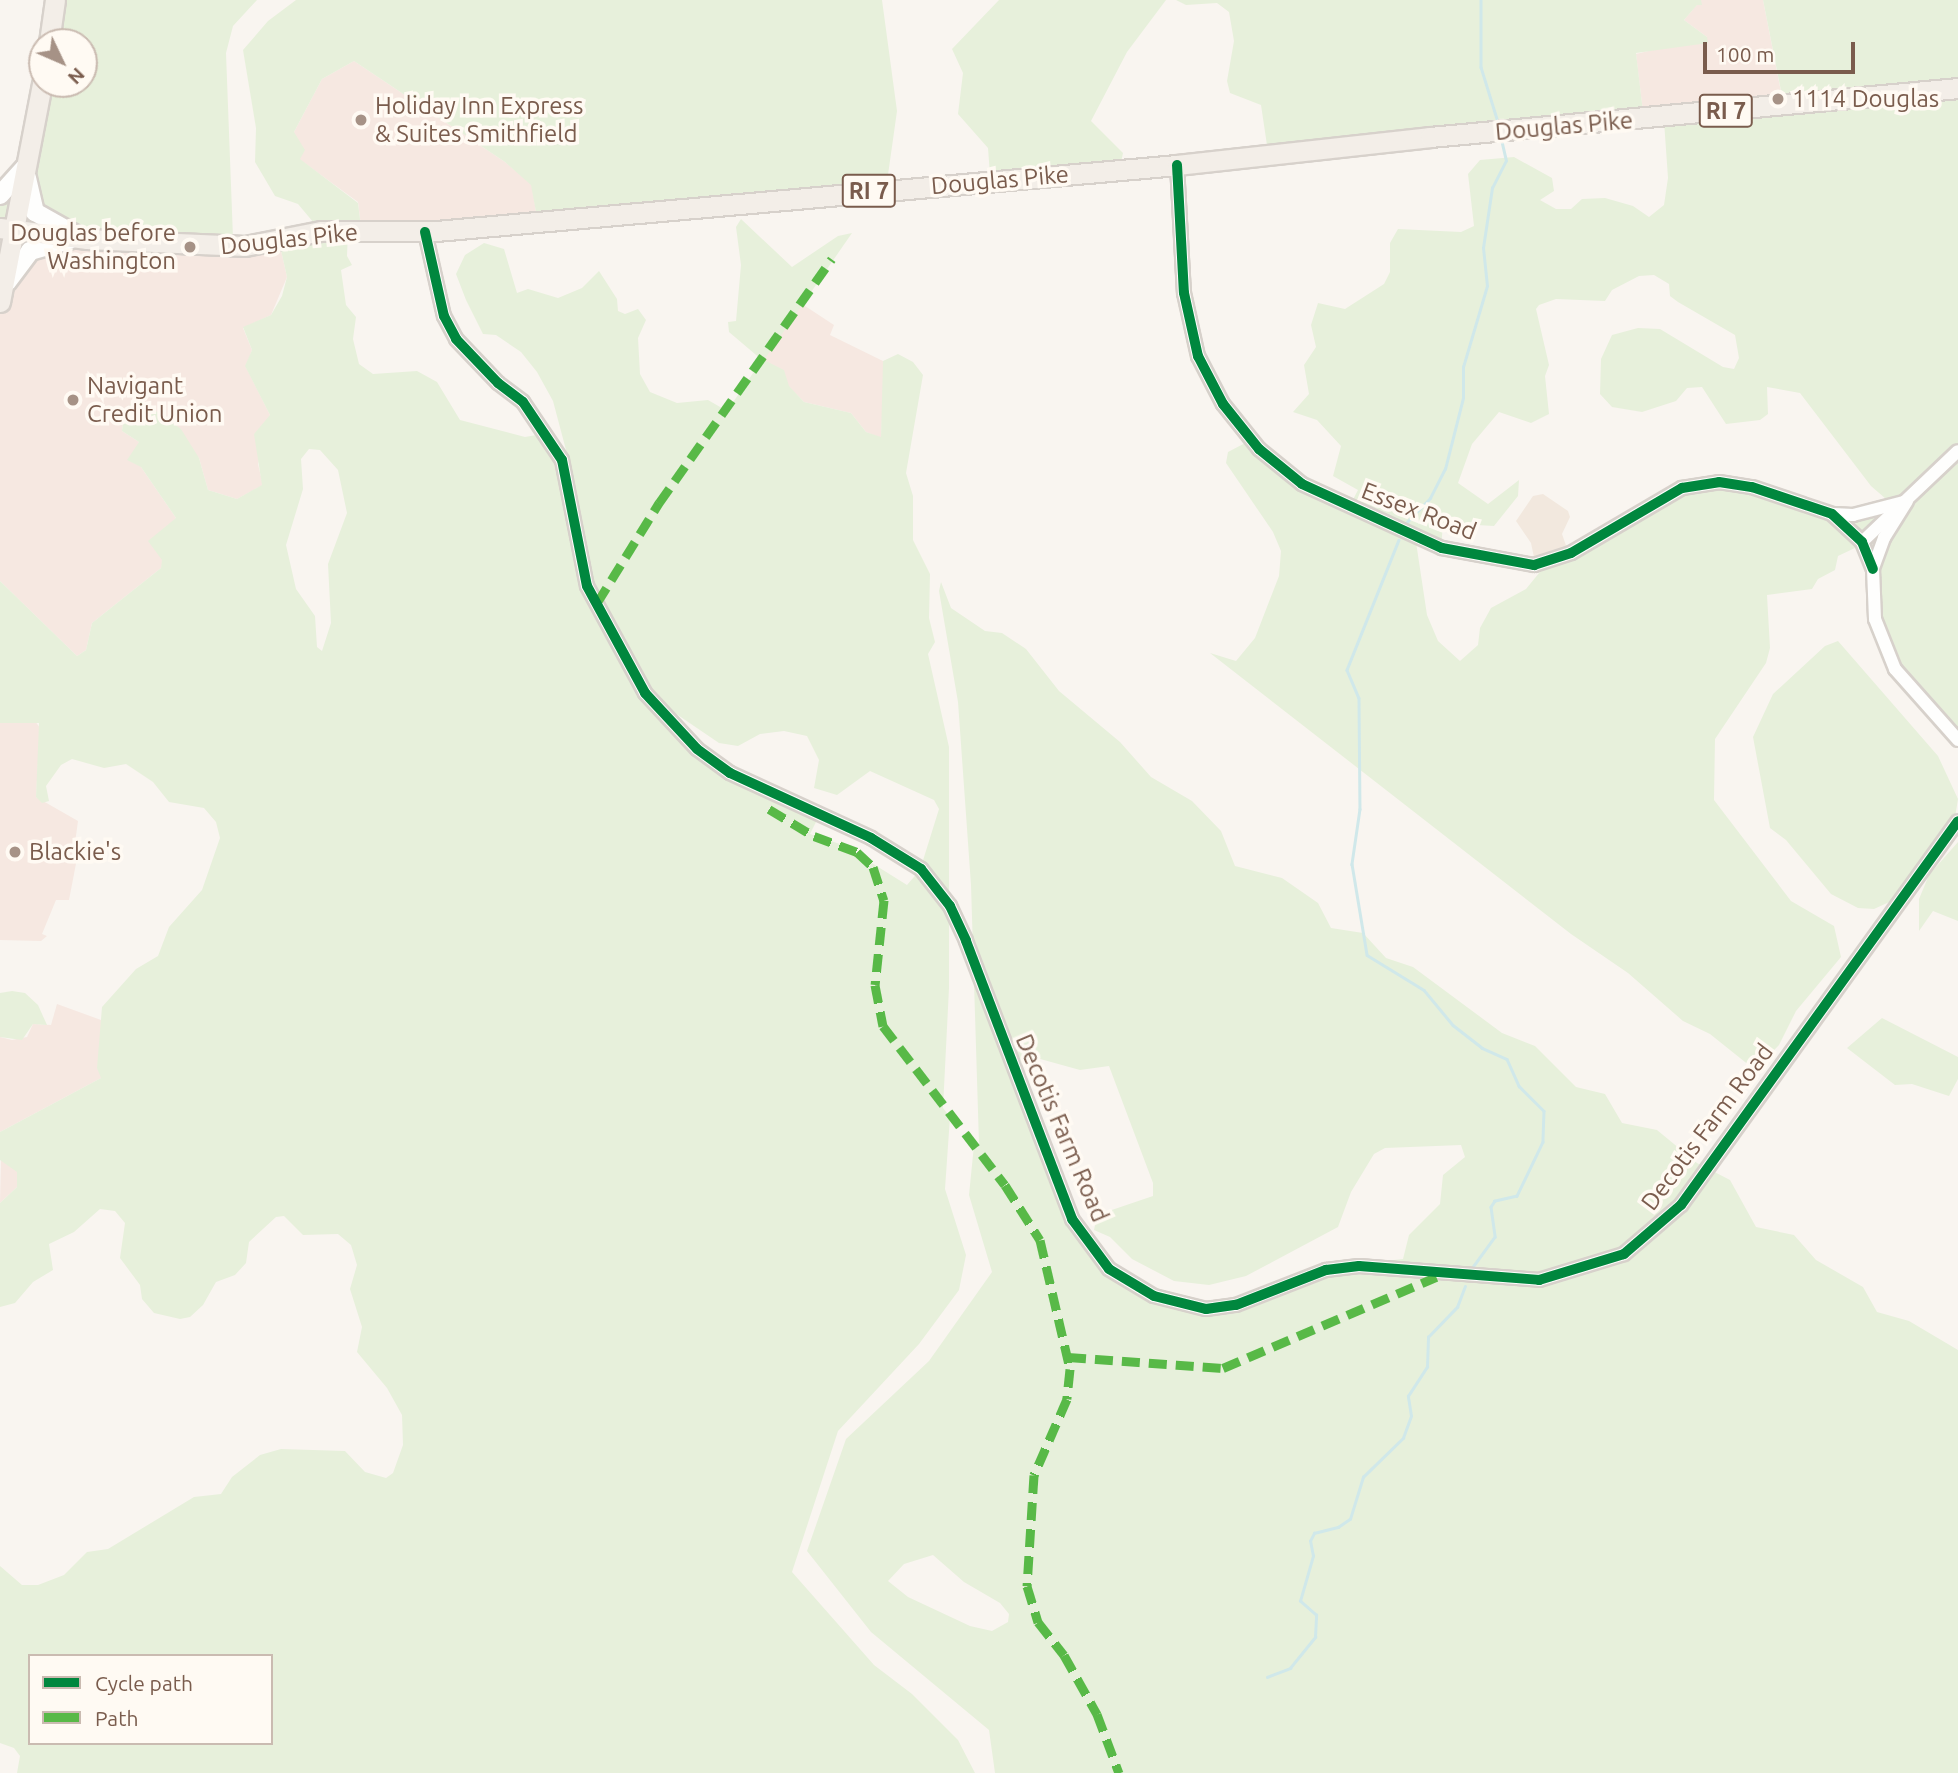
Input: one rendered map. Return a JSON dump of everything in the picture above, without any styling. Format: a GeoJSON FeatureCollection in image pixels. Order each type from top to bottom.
{"type":"FeatureCollection","features":[{"type":"Feature","properties":{"kind":"main road"},"geometry":{"type":"LineString","coordinates":[[51,28],[55,0]]}},
{"type":"Feature","properties":{"kind":"main road","name":"Douglas Pike"},"geometry":{"type":"LineString","coordinates":[[7,229],[87,239],[233,247],[321,231],[425,232],[1177,165],[1957,88]]}},
{"type":"Feature","properties":{"kind":"main road"},"geometry":{"type":"LineString","coordinates":[[0,302],[7,229],[27,165],[39,98]]}},
{"type":"Feature","properties":{"kind":"main road"},"geometry":{"type":"LineString","coordinates":[[0,195],[27,165]]}},
{"type":"Feature","properties":{"kind":"main road"},"geometry":{"type":"LineString","coordinates":[[27,165],[29,199],[35,212],[87,239]]}},
{"type":"Feature","properties":{"kind":"main road"},"geometry":{"type":"LineString","coordinates":[[0,302],[12,271],[30,251],[60,241],[87,239]]}},
{"type":"Feature","properties":{"kind":"street","name":"Essex Road"},"geometry":{"type":"LineString","coordinates":[[1177,165],[1184,293],[1198,356],[1223,404],[1259,449],[1302,484],[1442,548],[1534,565],[1571,553],[1682,488],[1719,482],[1752,487],[1832,514],[1863,542],[1873,569]]}},
{"type":"Feature","properties":{"kind":"street","name":"Decotis Farm Road"},"geometry":{"type":"LineString","coordinates":[[425,232],[444,316],[456,339],[498,383],[523,402],[562,460],[587,586],[645,693],[697,749],[730,773],[871,838],[921,869],[950,906],[966,941],[1072,1219],[1109,1269],[1154,1296],[1206,1309],[1236,1305],[1326,1270],[1359,1266],[1539,1280],[1624,1254],[1681,1205],[1958,821]]}},
{"type":"Feature","properties":{"kind":"street"},"geometry":{"type":"LineString","coordinates":[[1863,542],[1958,451]]}},
{"type":"Feature","properties":{"kind":"street"},"geometry":{"type":"LineString","coordinates":[[1832,514],[1853,515],[1908,501]]}},
{"type":"Feature","properties":{"kind":"street"},"geometry":{"type":"LineString","coordinates":[[1908,501],[1884,538],[1873,569],[1875,619],[1889,658],[1958,740]]}},
{"type":"Feature","properties":{"kind":"shaded area"},"geometry":{"type":"Polygon","coordinates":[[[1701,0],[1763,0],[1783,102],[1644,120],[1636,54],[1707,37],[1684,20],[1701,0]]]}},
{"type":"Feature","properties":{"kind":"shaded area"},"geometry":{"type":"Polygon","coordinates":[[[354,61],[505,162],[532,185],[536,212],[361,227],[358,202],[299,159],[294,132],[322,79],[354,61]]]}},
{"type":"Feature","properties":{"kind":"shaded area"},"geometry":{"type":"Polygon","coordinates":[[[11,231],[40,235],[278,237],[287,277],[271,315],[243,328],[252,350],[246,367],[270,415],[258,464],[263,485],[237,499],[208,490],[199,458],[124,413],[122,431],[139,442],[136,451],[141,467],[176,518],[161,568],[92,623],[86,650],[77,656],[0,581],[0,287],[11,231]]]}},
{"type":"Feature","properties":{"kind":"shaded area"},"geometry":{"type":"Polygon","coordinates":[[[802,304],[834,325],[830,335],[885,362],[881,438],[866,432],[851,413],[804,402],[763,360],[802,304]]]}},
{"type":"Feature","properties":{"kind":"shaded area"},"geometry":{"type":"Polygon","coordinates":[[[1543,494],[1568,511],[1570,517],[1562,534],[1570,557],[1536,567],[1531,543],[1516,521],[1533,496],[1543,494]]]}},
{"type":"Feature","properties":{"kind":"shaded area"},"geometry":{"type":"Polygon","coordinates":[[[35,721],[40,728],[36,797],[78,821],[75,843],[79,848],[69,900],[56,900],[42,934],[47,936],[41,941],[0,940],[0,723],[35,721]]]}},
{"type":"Feature","properties":{"kind":"shaded area"},"geometry":{"type":"Polygon","coordinates":[[[57,1004],[101,1020],[101,1078],[0,1132],[0,1037],[12,1040],[27,1037],[33,1024],[51,1025],[57,1004]]]}},
{"type":"Feature","properties":{"kind":"shaded area"},"geometry":{"type":"Polygon","coordinates":[[[1,1159],[17,1171],[17,1187],[0,1203],[1,1159]]]}},
{"type":"Feature","properties":{"kind":"green space"},"geometry":{"type":"Polygon","coordinates":[[[54,0],[257,0],[233,26],[226,53],[233,238],[11,231],[0,287],[0,197],[22,163],[35,98],[98,98],[98,28],[49,28],[54,0]]]}},
{"type":"Feature","properties":{"kind":"green space"},"geometry":{"type":"Polygon","coordinates":[[[296,0],[882,0],[897,111],[887,182],[536,212],[531,185],[505,162],[354,61],[322,79],[294,132],[305,150],[300,159],[358,203],[361,227],[348,230],[347,256],[352,265],[341,270],[346,305],[356,317],[353,339],[359,364],[373,374],[417,371],[437,382],[460,420],[525,437],[548,433],[555,448],[566,450],[553,401],[537,372],[521,352],[496,335],[483,334],[466,300],[456,274],[465,255],[484,243],[504,249],[517,293],[528,289],[558,298],[582,288],[599,271],[617,299],[618,311],[625,314],[638,309],[646,320],[638,338],[640,374],[650,392],[677,403],[708,400],[727,411],[762,360],[729,332],[728,322],[736,321],[741,265],[736,227],[741,219],[792,267],[838,236],[852,233],[764,360],[784,370],[789,386],[804,402],[851,413],[866,432],[881,437],[883,361],[898,354],[913,362],[923,375],[906,473],[913,496],[913,540],[930,574],[929,618],[935,642],[928,654],[949,747],[949,988],[943,1108],[950,1117],[945,1189],[966,1255],[959,1290],[919,1344],[838,1431],[792,1572],[874,1665],[912,1694],[958,1740],[975,1773],[17,1773],[20,1756],[14,1748],[0,1743],[0,1566],[22,1585],[38,1585],[64,1575],[87,1552],[108,1549],[194,1497],[221,1494],[232,1477],[260,1455],[281,1449],[345,1451],[365,1472],[386,1478],[393,1473],[403,1445],[402,1415],[387,1388],[357,1352],[362,1327],[350,1289],[357,1265],[351,1245],[338,1234],[303,1235],[284,1216],[276,1217],[249,1242],[246,1263],[235,1275],[216,1282],[203,1305],[190,1317],[180,1319],[154,1313],[142,1299],[140,1285],[120,1258],[125,1223],[115,1211],[100,1209],[74,1232],[49,1244],[53,1270],[33,1282],[15,1303],[0,1307],[0,1203],[17,1187],[17,1172],[0,1160],[0,1132],[101,1078],[97,1068],[102,1007],[136,969],[158,956],[169,927],[202,890],[220,838],[216,822],[204,808],[169,802],[153,782],[126,764],[104,768],[72,759],[61,765],[46,786],[49,801],[42,803],[36,797],[39,723],[0,723],[0,581],[77,656],[86,650],[92,623],[161,568],[162,560],[148,541],[176,518],[141,467],[127,460],[139,442],[122,431],[124,413],[136,397],[181,429],[199,458],[208,490],[237,499],[262,485],[254,434],[270,415],[245,366],[252,350],[243,327],[271,315],[282,296],[287,277],[278,237],[319,229],[298,204],[275,196],[255,162],[256,128],[243,50],[268,21],[296,0]],[[309,449],[301,459],[303,489],[286,545],[296,589],[315,616],[317,647],[322,651],[331,623],[328,564],[347,513],[338,470],[320,450],[309,449]],[[669,709],[659,713],[700,752],[820,814],[810,834],[843,845],[907,885],[920,870],[939,809],[934,800],[870,771],[837,795],[814,788],[819,760],[807,736],[784,731],[760,734],[738,746],[719,743],[669,709]]]}},
{"type":"Feature","properties":{"kind":"green space"},"geometry":{"type":"Polygon","coordinates":[[[999,0],[1166,0],[1127,52],[1091,121],[1123,153],[1120,167],[990,175],[988,148],[958,114],[963,73],[952,49],[999,0]]]}},
{"type":"Feature","properties":{"kind":"green space"},"geometry":{"type":"Polygon","coordinates":[[[1176,0],[1701,0],[1702,5],[1697,5],[1684,20],[1707,37],[1708,43],[1636,53],[1644,120],[1268,152],[1261,105],[1230,93],[1227,81],[1234,41],[1229,12],[1217,3],[1186,5],[1176,0]]]}},
{"type":"Feature","properties":{"kind":"green space"},"geometry":{"type":"Polygon","coordinates":[[[1763,0],[1958,0],[1958,740],[1899,674],[1881,638],[1869,563],[1857,547],[1838,556],[1835,570],[1818,579],[1812,589],[1767,595],[1770,648],[1766,663],[1715,739],[1714,800],[1791,901],[1834,926],[1841,957],[1796,1011],[1779,1045],[1755,1070],[1710,1034],[1683,1021],[1628,973],[1571,934],[1210,653],[1236,661],[1255,638],[1279,576],[1281,551],[1273,532],[1226,463],[1228,452],[1249,441],[1271,468],[1314,498],[1346,513],[1358,490],[1333,476],[1341,446],[1317,420],[1293,412],[1309,394],[1304,365],[1316,347],[1311,325],[1318,303],[1345,309],[1384,284],[1390,272],[1390,243],[1398,229],[1461,232],[1474,226],[1468,174],[1480,160],[1514,157],[1552,178],[1554,191],[1540,200],[1556,209],[1571,209],[1582,199],[1605,198],[1633,206],[1649,217],[1664,205],[1668,178],[1664,121],[1783,101],[1763,0]],[[1654,275],[1639,276],[1612,290],[1605,301],[1556,299],[1539,305],[1536,309],[1549,365],[1545,376],[1549,414],[1531,423],[1499,412],[1472,444],[1458,483],[1488,504],[1519,480],[1518,496],[1494,526],[1443,523],[1441,549],[1416,542],[1427,615],[1438,641],[1460,661],[1478,645],[1480,628],[1491,608],[1526,589],[1544,567],[1699,484],[1755,491],[1839,521],[1907,502],[1886,499],[1871,486],[1800,393],[1767,387],[1768,414],[1760,420],[1726,424],[1702,387],[1687,388],[1676,401],[1642,412],[1612,407],[1600,394],[1601,359],[1612,335],[1638,328],[1660,329],[1723,367],[1734,369],[1739,358],[1735,335],[1670,296],[1669,284],[1654,275]]]}},
{"type":"Feature","properties":{"kind":"green space"},"geometry":{"type":"Polygon","coordinates":[[[941,582],[951,608],[985,631],[1002,633],[1026,649],[1059,691],[1120,742],[1151,777],[1192,801],[1221,831],[1235,866],[1282,878],[1318,903],[1331,928],[1363,933],[1386,958],[1413,967],[1502,1033],[1535,1046],[1576,1087],[1605,1094],[1622,1123],[1657,1130],[1697,1163],[1730,1180],[1756,1227],[1794,1235],[1816,1260],[1863,1287],[1877,1312],[1909,1321],[1958,1350],[1958,1773],[995,1773],[989,1730],[871,1632],[807,1551],[846,1439],[929,1361],[992,1272],[969,1195],[974,1145],[979,1144],[971,885],[958,702],[939,591],[941,582]],[[1033,1057],[1016,1066],[1073,1226],[1131,1286],[1200,1305],[1227,1303],[1340,1266],[1403,1259],[1409,1235],[1440,1204],[1443,1175],[1465,1157],[1461,1145],[1385,1148],[1374,1154],[1351,1192],[1338,1227],[1246,1276],[1209,1285],[1174,1281],[1132,1259],[1110,1237],[1094,1230],[1097,1215],[1153,1196],[1153,1183],[1109,1066],[1080,1070],[1033,1057]],[[933,1555],[904,1564],[888,1581],[908,1597],[970,1626],[992,1631],[1008,1622],[1009,1614],[1000,1603],[964,1582],[933,1555]]]}},
{"type":"Feature","properties":{"kind":"green space"},"geometry":{"type":"Polygon","coordinates":[[[1838,641],[1938,756],[1958,799],[1954,824],[1898,898],[1874,909],[1858,908],[1831,894],[1786,840],[1770,828],[1753,737],[1773,694],[1825,646],[1838,641]]]}},
{"type":"Feature","properties":{"kind":"green space"},"geometry":{"type":"Polygon","coordinates":[[[1958,842],[1958,921],[1933,911],[1919,931],[1919,899],[1929,875],[1958,842]]]}},
{"type":"Feature","properties":{"kind":"green space"},"geometry":{"type":"Polygon","coordinates":[[[0,993],[25,993],[38,1005],[47,1025],[33,1024],[22,1040],[0,1037],[0,993]]]}},
{"type":"Feature","properties":{"kind":"green space"},"geometry":{"type":"Polygon","coordinates":[[[1882,1018],[1958,1057],[1958,1079],[1949,1096],[1912,1084],[1895,1085],[1847,1048],[1882,1018]]]}},
{"type":"Feature","properties":{"kind":"waterway"},"geometry":{"type":"LineString","coordinates":[[1481,0],[1481,67],[1498,122]]}},
{"type":"Feature","properties":{"kind":"waterway"},"geometry":{"type":"LineString","coordinates":[[1405,524],[1430,498],[1445,469],[1463,398],[1463,367],[1487,286],[1483,248],[1492,188],[1506,161],[1501,139]]}},
{"type":"Feature","properties":{"kind":"waterway"},"geometry":{"type":"LineString","coordinates":[[1399,540],[1347,670],[1359,698],[1360,809],[1352,864],[1367,955],[1424,990],[1453,1025],[1482,1048],[1507,1059],[1519,1086],[1544,1111],[1543,1142],[1517,1196],[1495,1201],[1491,1207],[1495,1237],[1471,1270]]}},
{"type":"Feature","properties":{"kind":"waterway"},"geometry":{"type":"LineString","coordinates":[[1267,1677],[1290,1668],[1315,1637],[1316,1615],[1300,1601],[1313,1556],[1310,1541],[1314,1533],[1338,1527],[1350,1519],[1363,1477],[1403,1438],[1411,1416],[1408,1396],[1427,1367],[1428,1337],[1457,1307],[1465,1286]]}},
{"type":"Feature","properties":{"kind":"marked path"},"geometry":{"type":"LineString","coordinates":[[597,603],[659,503],[832,259]]}},
{"type":"Feature","properties":{"kind":"marked path"},"geometry":{"type":"LineString","coordinates":[[769,809],[814,836],[857,852],[873,867],[884,900],[875,985],[883,1026],[1005,1185],[1040,1240],[1070,1369],[1067,1399],[1034,1475],[1027,1586],[1038,1622],[1064,1655],[1097,1714],[1119,1773]]}},
{"type":"Feature","properties":{"kind":"marked path"},"geometry":{"type":"LineString","coordinates":[[1068,1357],[1223,1368],[1436,1277]]}},
{"type":"Feature","properties":{"kind":"cycle path"},"geometry":{"type":"LineString","coordinates":[[1177,165],[1184,293],[1198,356],[1223,404],[1259,449],[1302,484],[1442,548],[1534,565],[1571,553],[1682,488],[1719,482],[1752,487],[1832,514],[1862,542],[1873,569]]}},
{"type":"Feature","properties":{"kind":"cycle path"},"geometry":{"type":"LineString","coordinates":[[425,232],[444,316],[456,339],[498,383],[523,402],[562,460],[587,586],[645,693],[697,749],[730,773],[871,838],[921,869],[950,906],[966,941],[1072,1219],[1109,1269],[1154,1296],[1206,1309],[1236,1305],[1326,1270],[1359,1266],[1539,1280],[1624,1254],[1681,1205],[1958,821]]}},
{"type":"Feature","properties":{"kind":"place","name":"1114 Douglas"},"geometry":{"type":"Point","coordinates":[1778,99]}},
{"type":"Feature","properties":{"kind":"place","name":"Holiday Inn Express & Suites Smithfield"},"geometry":{"type":"Point","coordinates":[361,120]}},
{"type":"Feature","properties":{"kind":"place","name":"Douglas before Washington"},"geometry":{"type":"Point","coordinates":[190,247]}},
{"type":"Feature","properties":{"kind":"place","name":"Navigant Credit Union"},"geometry":{"type":"Point","coordinates":[73,400]}},
{"type":"Feature","properties":{"kind":"place","name":"Blackie's"},"geometry":{"type":"Point","coordinates":[15,852]}}]}
